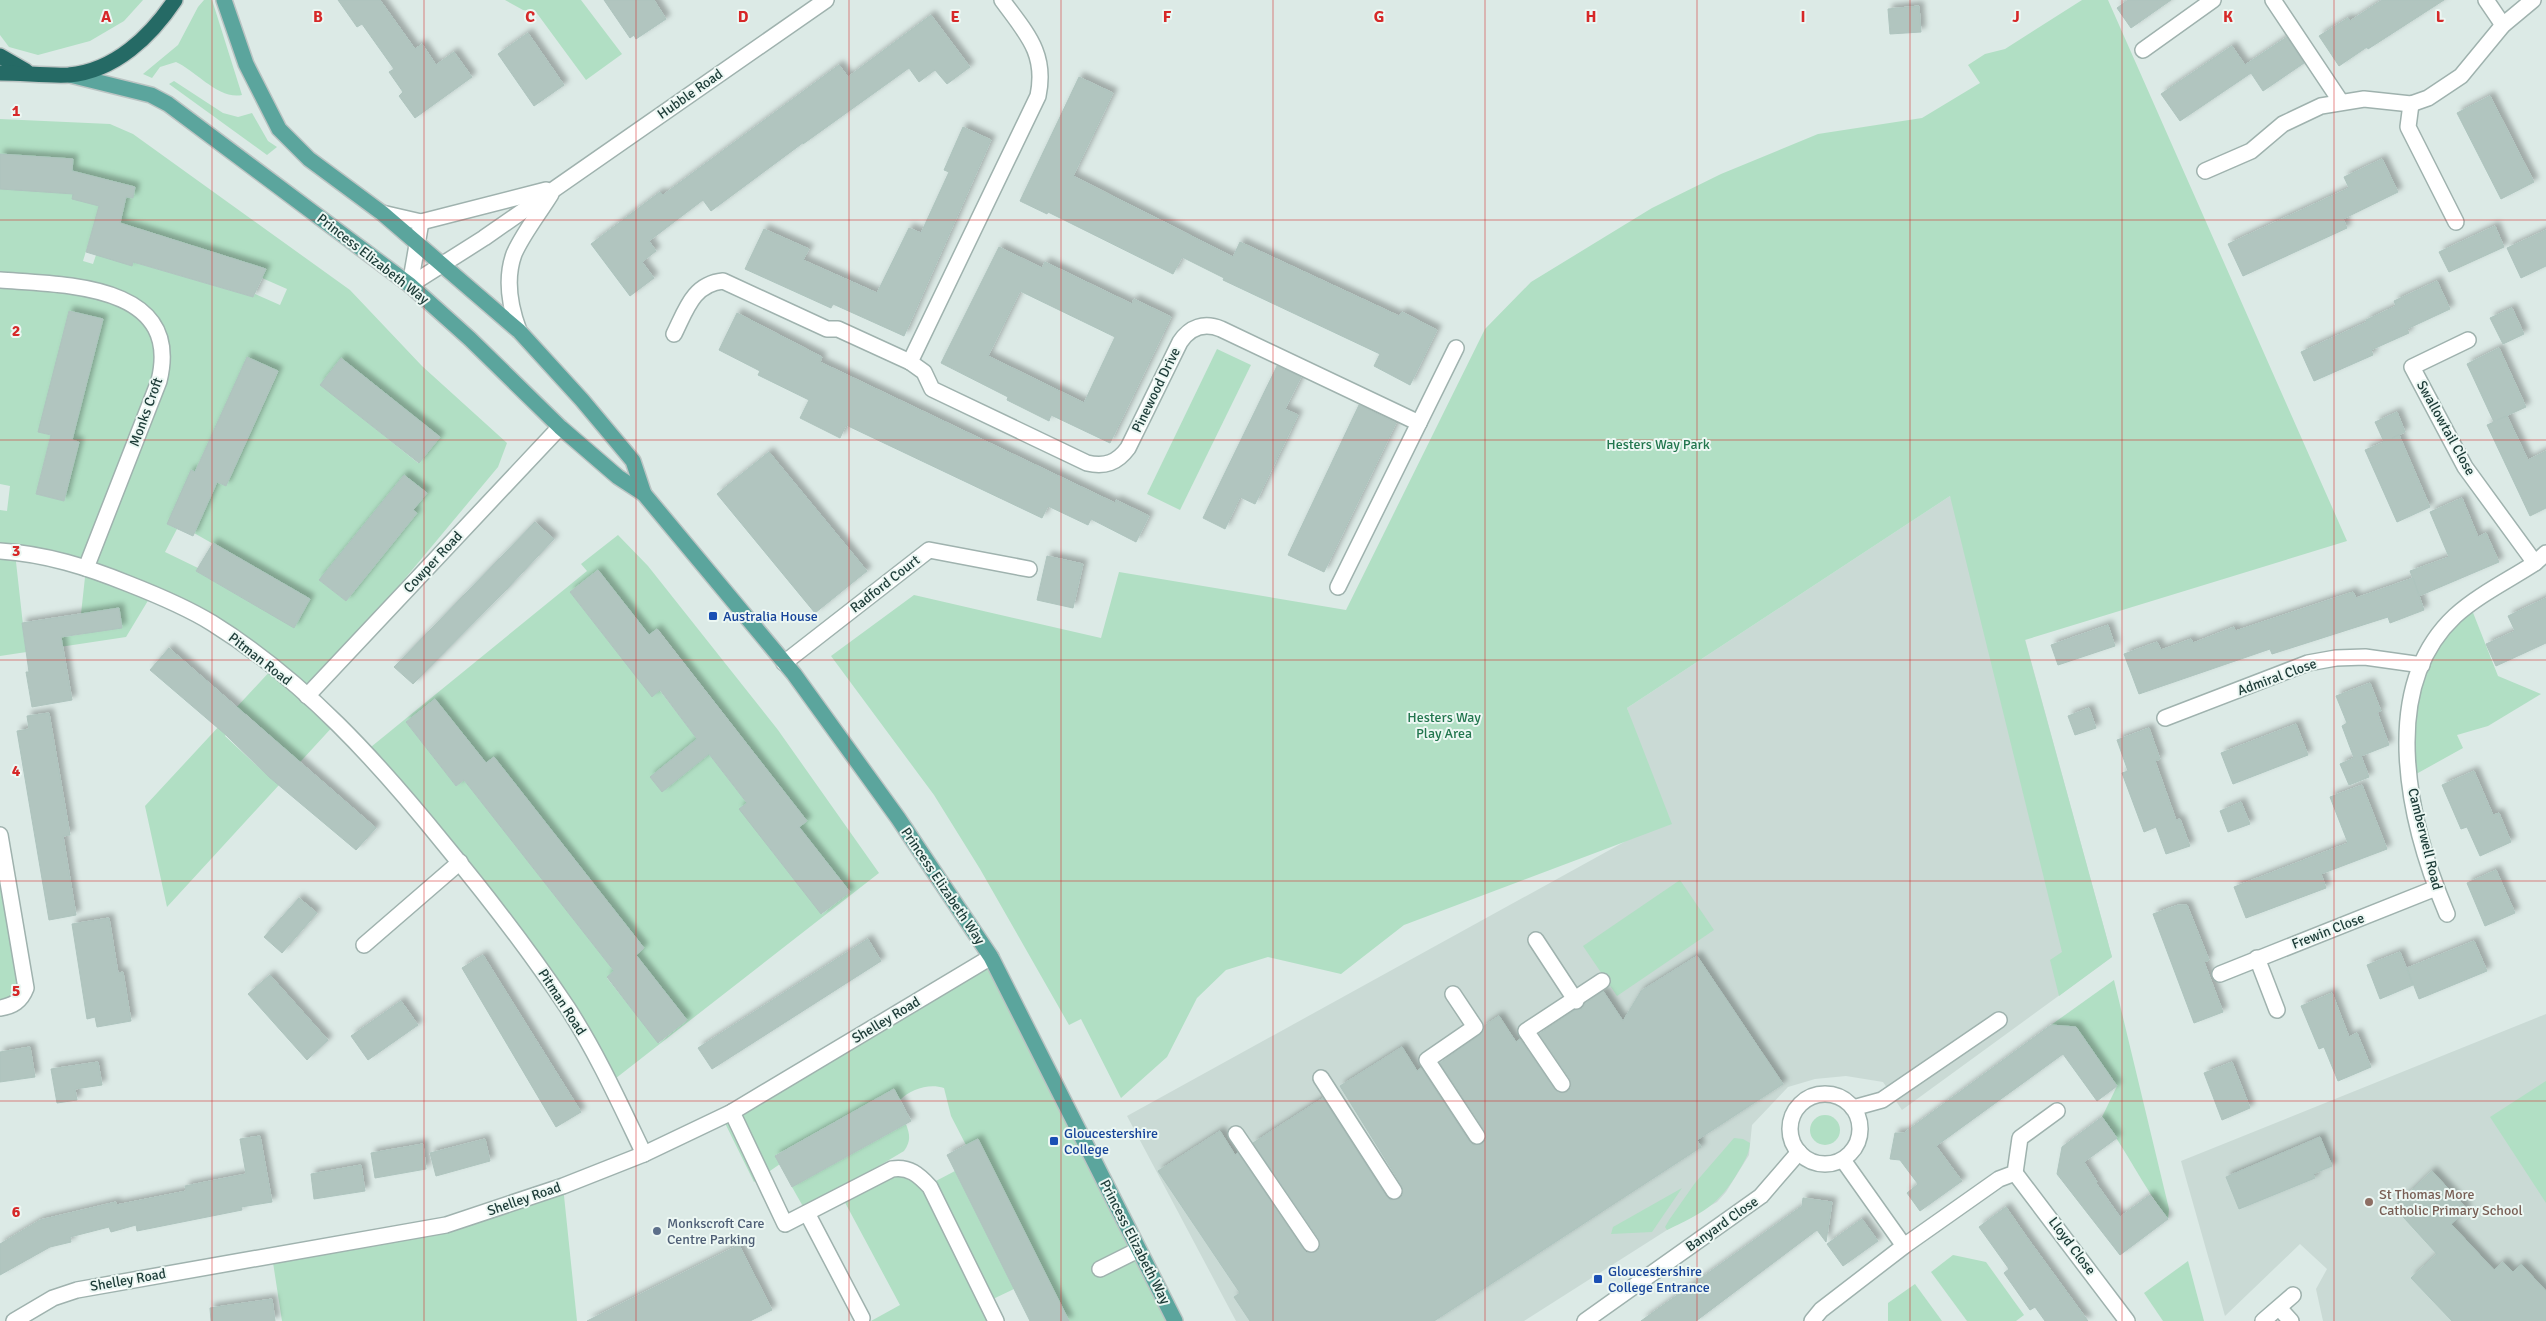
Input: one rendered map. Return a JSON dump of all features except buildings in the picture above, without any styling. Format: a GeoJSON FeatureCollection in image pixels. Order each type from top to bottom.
{"type":"FeatureCollection","features":[{"type":"Feature","properties":{"kind":"highway"},"geometry":{"type":"LineString","coordinates":[[0,73],[70,75],[107,64],[141,42],[161,22],[175,0]]}},
{"type":"Feature","properties":{"kind":"highway"},"geometry":{"type":"LineString","coordinates":[[0,56],[29,74]]}},
{"type":"Feature","properties":{"kind":"main road","name":"Princess Elizabeth Way"},"geometry":{"type":"LineString","coordinates":[[224,0],[246,64],[279,129],[310,159],[382,213],[519,331],[634,461],[644,494]]}},
{"type":"Feature","properties":{"kind":"main road","name":"Princess Elizabeth Way"},"geometry":{"type":"LineString","coordinates":[[70,75],[151,95],[168,104],[410,285],[470,339],[560,427],[618,477],[644,494],[784,663],[898,818],[991,958],[1175,1321]]}},
{"type":"Feature","properties":{"kind":"street","name":"Hubble Road"},"geometry":{"type":"LineString","coordinates":[[410,285],[484,238],[826,0]]}},
{"type":"Feature","properties":{"kind":"street"},"geometry":{"type":"LineString","coordinates":[[910,362],[1038,96],[1041,81],[1037,51],[1002,0]]}},
{"type":"Feature","properties":{"kind":"street"},"geometry":{"type":"LineString","coordinates":[[2143,50],[2213,0]]}},
{"type":"Feature","properties":{"kind":"street"},"geometry":{"type":"LineString","coordinates":[[2273,0],[2341,102]]}},
{"type":"Feature","properties":{"kind":"street"},"geometry":{"type":"LineString","coordinates":[[2486,0],[2503,24]]}},
{"type":"Feature","properties":{"kind":"street"},"geometry":{"type":"LineString","coordinates":[[2205,171],[2251,151],[2266,136],[2301,114],[2341,102],[2364,99],[2411,104],[2428,98],[2461,76],[2503,24],[2533,0]]}},
{"type":"Feature","properties":{"kind":"street"},"geometry":{"type":"LineString","coordinates":[[2411,104],[2408,127],[2456,222]]}},
{"type":"Feature","properties":{"kind":"street","name":"Hubble Road"},"geometry":{"type":"LineString","coordinates":[[382,213],[421,222],[554,188]]}},
{"type":"Feature","properties":{"kind":"street","name":"Hubble Road"},"geometry":{"type":"LineString","coordinates":[[519,331],[510,306],[510,278],[514,254],[554,188]]}},
{"type":"Feature","properties":{"kind":"street"},"geometry":{"type":"LineString","coordinates":[[410,285],[421,222]]}},
{"type":"Feature","properties":{"kind":"street","name":"Monks Croft"},"geometry":{"type":"LineString","coordinates":[[0,280],[63,285],[120,298],[135,306],[147,316],[161,342],[163,366],[159,381],[86,568]]}},
{"type":"Feature","properties":{"kind":"street","name":"Pinewood Drive"},"geometry":{"type":"LineString","coordinates":[[674,334],[695,293],[712,282],[723,281],[734,284],[827,329],[838,329],[910,362],[924,372],[932,389],[1095,465],[1110,464],[1123,455],[1180,342],[1191,330],[1206,325],[1221,329],[1419,423]]}},
{"type":"Feature","properties":{"kind":"street","name":"Swallowtail Close"},"geometry":{"type":"LineString","coordinates":[[2468,340],[2412,367],[2465,467],[2535,563]]}},
{"type":"Feature","properties":{"kind":"street"},"geometry":{"type":"LineString","coordinates":[[1338,587],[1456,348]]}},
{"type":"Feature","properties":{"kind":"street","name":"Cowper Road"},"geometry":{"type":"LineString","coordinates":[[307,696],[560,427]]}},
{"type":"Feature","properties":{"kind":"street","name":"Radford Court"},"geometry":{"type":"LineString","coordinates":[[784,663],[929,550],[1029,569]]}},
{"type":"Feature","properties":{"kind":"street","name":"Pitman Road"},"geometry":{"type":"LineString","coordinates":[[0,551],[52,558],[86,568],[152,594],[211,623],[255,653],[307,696],[366,751],[498,909],[568,1008],[611,1082],[644,1154]]}},
{"type":"Feature","properties":{"kind":"street","name":"Camberwell Road"},"geometry":{"type":"LineString","coordinates":[[2447,914],[2436,888],[2416,815],[2409,778],[2407,749],[2410,702],[2422,665],[2442,631],[2456,616],[2535,563],[2546,553]]}},
{"type":"Feature","properties":{"kind":"street","name":"Admiral Close"},"geometry":{"type":"LineString","coordinates":[[2165,718],[2317,661],[2365,657],[2422,665]]}},
{"type":"Feature","properties":{"kind":"street"},"geometry":{"type":"LineString","coordinates":[[0,835],[26,988],[22,998],[14,1004],[0,1008]]}},
{"type":"Feature","properties":{"kind":"street"},"geometry":{"type":"LineString","coordinates":[[364,945],[460,862]]}},
{"type":"Feature","properties":{"kind":"street","name":"Frewin Close"},"geometry":{"type":"LineString","coordinates":[[2220,974],[2436,888]]}},
{"type":"Feature","properties":{"kind":"street"},"geometry":{"type":"LineString","coordinates":[[1536,940],[1575,1000]]}},
{"type":"Feature","properties":{"kind":"street","name":"Shelley Road"},"geometry":{"type":"LineString","coordinates":[[14,1321],[32,1315],[77,1290],[446,1225],[563,1186],[644,1154],[732,1112],[991,958]]}},
{"type":"Feature","properties":{"kind":"street"},"geometry":{"type":"LineString","coordinates":[[2257,958],[2277,1010]]}},
{"type":"Feature","properties":{"kind":"street"},"geometry":{"type":"LineString","coordinates":[[1562,1084],[1526,1031],[1602,981]]}},
{"type":"Feature","properties":{"kind":"street"},"geometry":{"type":"LineString","coordinates":[[1453,994],[1475,1027],[1426,1060],[1478,1136]]}},
{"type":"Feature","properties":{"kind":"street"},"geometry":{"type":"LineString","coordinates":[[1853,1108],[1882,1100],[1999,1020]]}},
{"type":"Feature","properties":{"kind":"street"},"geometry":{"type":"LineString","coordinates":[[1321,1078],[1394,1190]]}},
{"type":"Feature","properties":{"kind":"street"},"geometry":{"type":"LineString","coordinates":[[1830,1094],[1846,1100],[1853,1108],[1859,1127],[1859,1136],[1851,1153],[1843,1160],[1821,1163],[1813,1161],[1799,1152],[1790,1132],[1791,1122],[1800,1104],[1815,1095],[1830,1094]]}},
{"type":"Feature","properties":{"kind":"street"},"geometry":{"type":"LineString","coordinates":[[732,1112],[785,1224],[892,1169],[901,1167],[914,1172],[930,1187],[996,1321]]}},
{"type":"Feature","properties":{"kind":"street"},"geometry":{"type":"LineString","coordinates":[[1812,1321],[1822,1310],[1904,1246],[1999,1179],[2015,1173],[2020,1138],[2057,1112]]}},
{"type":"Feature","properties":{"kind":"street"},"geometry":{"type":"LineString","coordinates":[[1236,1134],[1311,1244]]}},
{"type":"Feature","properties":{"kind":"street","name":"Banyard Close"},"geometry":{"type":"LineString","coordinates":[[1585,1321],[1762,1196],[1799,1152]]}},
{"type":"Feature","properties":{"kind":"street"},"geometry":{"type":"LineString","coordinates":[[1843,1160],[1904,1246]]}},
{"type":"Feature","properties":{"kind":"street","name":"Lloyd Close"},"geometry":{"type":"LineString","coordinates":[[2015,1173],[2127,1321]]}},
{"type":"Feature","properties":{"kind":"street"},"geometry":{"type":"LineString","coordinates":[[807,1214],[862,1318]]}},
{"type":"Feature","properties":{"kind":"street"},"geometry":{"type":"LineString","coordinates":[[1100,1269],[1138,1250]]}},
{"type":"Feature","properties":{"kind":"street"},"geometry":{"type":"LineString","coordinates":[[2263,1321],[2292,1295]]}},
{"type":"Feature","properties":{"kind":"street"},"geometry":{"type":"LineString","coordinates":[[2279,1308],[2291,1321]]}},
{"type":"Feature","properties":{"kind":"shaded area"},"geometry":{"type":"Polygon","coordinates":[[[1950,496],[2025,639],[2112,957],[1902,1110],[1883,1082],[1846,1076],[1815,1079],[1788,1087],[1752,1125],[1749,1155],[1726,1192],[1717,1202],[1667,1230],[1524,1321],[1236,1321],[1127,1116],[1664,820],[1627,708],[1950,496]]]}},
{"type":"Feature","properties":{"kind":"shaded area","name":"St Thomas More Catholic Primary School"},"geometry":{"type":"Polygon","coordinates":[[[2546,1014],[2546,1321],[2323,1321],[2316,1289],[2327,1269],[2300,1244],[2225,1316],[2181,1161],[2546,1014]]]}},
{"type":"Feature","properties":{"kind":"green space"},"geometry":{"type":"Polygon","coordinates":[[[0,0],[143,0],[124,21],[90,41],[38,55],[9,47],[0,35],[0,0]]]}},
{"type":"Feature","properties":{"kind":"green space"},"geometry":{"type":"Polygon","coordinates":[[[204,0],[212,0],[242,95],[233,95],[216,89],[176,62],[160,67],[152,78],[143,74],[178,45],[198,7],[204,0]]]}},
{"type":"Feature","properties":{"kind":"green space"},"geometry":{"type":"Polygon","coordinates":[[[505,0],[581,0],[622,54],[586,80],[536,12],[523,10],[505,0]]]}},
{"type":"Feature","properties":{"kind":"green space","name":"Hesters Way Park"},"geometry":{"type":"Polygon","coordinates":[[[2082,0],[2108,0],[2347,541],[2025,640],[2112,957],[2059,996],[2050,960],[2062,952],[1950,496],[1627,708],[1672,824],[1404,925],[1341,974],[1268,957],[1226,970],[1197,998],[1167,1057],[1121,1098],[1081,1019],[1069,1025],[980,869],[934,795],[831,656],[914,595],[1101,638],[1119,572],[1346,610],[1485,329],[1531,282],[1652,208],[1721,174],[1818,134],[1922,118],[1980,83],[1968,65],[1985,54],[2005,49],[2082,0]]]}},
{"type":"Feature","properties":{"kind":"green space"},"geometry":{"type":"Polygon","coordinates":[[[174,81],[223,113],[238,117],[252,113],[268,141],[277,147],[267,155],[169,84],[174,81]]]}},
{"type":"Feature","properties":{"kind":"green space"},"geometry":{"type":"Polygon","coordinates":[[[0,119],[110,124],[133,134],[350,290],[422,366],[507,443],[498,467],[307,696],[336,723],[167,907],[145,806],[273,668],[152,594],[126,637],[0,656],[0,510],[7,511],[10,486],[0,484],[0,119]],[[143,230],[113,245],[90,238],[83,261],[93,264],[97,252],[132,265],[133,262],[253,297],[255,294],[280,305],[287,289],[262,278],[265,269],[143,230]],[[69,311],[39,432],[51,435],[36,494],[64,501],[79,443],[72,440],[102,319],[69,311]],[[247,358],[195,472],[167,524],[177,529],[165,552],[198,568],[196,571],[293,627],[310,599],[194,533],[217,482],[226,486],[278,372],[247,358]],[[321,385],[418,463],[440,437],[321,385]],[[427,493],[319,580],[346,601],[417,513],[413,510],[427,493]],[[15,553],[25,643],[83,634],[81,614],[86,568],[15,553]],[[245,713],[225,736],[269,777],[290,754],[245,713]]]}},
{"type":"Feature","properties":{"kind":"green space"},"geometry":{"type":"Polygon","coordinates":[[[1217,349],[1251,365],[1180,510],[1147,494],[1217,349]]]}},
{"type":"Feature","properties":{"kind":"green space"},"geometry":{"type":"Polygon","coordinates":[[[618,535],[648,566],[778,730],[879,873],[611,1082],[568,1008],[366,751],[587,571],[581,564],[618,535]],[[598,570],[570,592],[621,657],[654,683],[778,843],[771,850],[822,914],[850,892],[799,827],[807,821],[658,629],[649,635],[598,570]],[[435,699],[406,722],[456,786],[464,780],[614,971],[607,978],[659,1043],[687,1020],[636,955],[644,948],[494,757],[486,763],[435,699]]]}},
{"type":"Feature","properties":{"kind":"green space"},"geometry":{"type":"Polygon","coordinates":[[[2470,605],[2498,676],[2541,694],[2488,726],[2457,735],[2463,748],[2409,778],[2407,739],[2422,665],[2470,605]]]}},
{"type":"Feature","properties":{"kind":"green space"},"geometry":{"type":"Polygon","coordinates":[[[0,835],[26,988],[0,1008],[0,835]]]}},
{"type":"Feature","properties":{"kind":"green space"},"geometry":{"type":"Polygon","coordinates":[[[1680,880],[1714,930],[1617,996],[1583,946],[1680,880]]]}},
{"type":"Feature","properties":{"kind":"green space"},"geometry":{"type":"Polygon","coordinates":[[[991,957],[1175,1321],[1069,1321],[978,1139],[966,1145],[951,1116],[944,1088],[932,1086],[920,1088],[900,1100],[894,1089],[776,1155],[780,1164],[754,1182],[722,1117],[991,957]]]}},
{"type":"Feature","properties":{"kind":"green space"},"geometry":{"type":"Polygon","coordinates":[[[2114,980],[2169,1209],[2168,1219],[2102,1117],[2117,1086],[2051,1025],[2114,980]]]}},
{"type":"Feature","properties":{"kind":"green space"},"geometry":{"type":"Polygon","coordinates":[[[2546,1081],[2546,1203],[2490,1117],[2546,1081]]]}},
{"type":"Feature","properties":{"kind":"green space"},"geometry":{"type":"Polygon","coordinates":[[[1825,1115],[1836,1119],[1840,1130],[1836,1141],[1825,1145],[1814,1141],[1810,1130],[1814,1119],[1825,1115]]]}},
{"type":"Feature","properties":{"kind":"green space"},"geometry":{"type":"Polygon","coordinates":[[[906,1124],[909,1138],[904,1151],[805,1210],[792,1187],[906,1124]]]}},
{"type":"Feature","properties":{"kind":"green space"},"geometry":{"type":"Polygon","coordinates":[[[1734,1138],[1743,1139],[1750,1143],[1749,1151],[1724,1193],[1690,1219],[1667,1230],[1665,1227],[1669,1220],[1695,1183],[1734,1138]]]}},
{"type":"Feature","properties":{"kind":"green space"},"geometry":{"type":"Polygon","coordinates":[[[892,1169],[914,1172],[996,1321],[871,1321],[900,1305],[841,1195],[892,1169]]]}},
{"type":"Feature","properties":{"kind":"green space"},"geometry":{"type":"Polygon","coordinates":[[[955,1171],[1014,1289],[993,1299],[934,1182],[955,1171]]]}},
{"type":"Feature","properties":{"kind":"green space"},"geometry":{"type":"Polygon","coordinates":[[[563,1186],[577,1321],[282,1321],[272,1256],[446,1225],[563,1186]]]}},
{"type":"Feature","properties":{"kind":"green space"},"geometry":{"type":"Polygon","coordinates":[[[1682,1188],[1652,1232],[1611,1234],[1613,1227],[1682,1188]]]}},
{"type":"Feature","properties":{"kind":"green space"},"geometry":{"type":"Polygon","coordinates":[[[1953,1255],[1986,1262],[2024,1315],[2016,1321],[1967,1321],[1931,1272],[1953,1255]]]}},
{"type":"Feature","properties":{"kind":"green space"},"geometry":{"type":"Polygon","coordinates":[[[2188,1261],[2204,1321],[2163,1321],[2144,1293],[2188,1261]]]}},
{"type":"Feature","properties":{"kind":"green space"},"geometry":{"type":"Polygon","coordinates":[[[1915,1284],[1942,1321],[1888,1321],[1888,1303],[1915,1284]]]}},
{"type":"Feature","properties":{"kind":"place","name":"Australia House"},"geometry":{"type":"Point","coordinates":[713,616]}},
{"type":"Feature","properties":{"kind":"place","name":"Gloucestershire College"},"geometry":{"type":"Point","coordinates":[1054,1141]}},
{"type":"Feature","properties":{"kind":"place","name":"St Thomas More Catholic Primary School"},"geometry":{"type":"Point","coordinates":[2369,1202]}},
{"type":"Feature","properties":{"kind":"place","name":"Monkscroft Care Centre Parking"},"geometry":{"type":"Point","coordinates":[657,1231]}},
{"type":"Feature","properties":{"kind":"place","name":"Gloucestershire College Entrance"},"geometry":{"type":"Point","coordinates":[1598,1279]}},
{"type":"Feature","properties":{"kind":"park label","name":"Hesters Way Play Area"},"geometry":{"type":"Point","coordinates":[1444,726]}}]}
